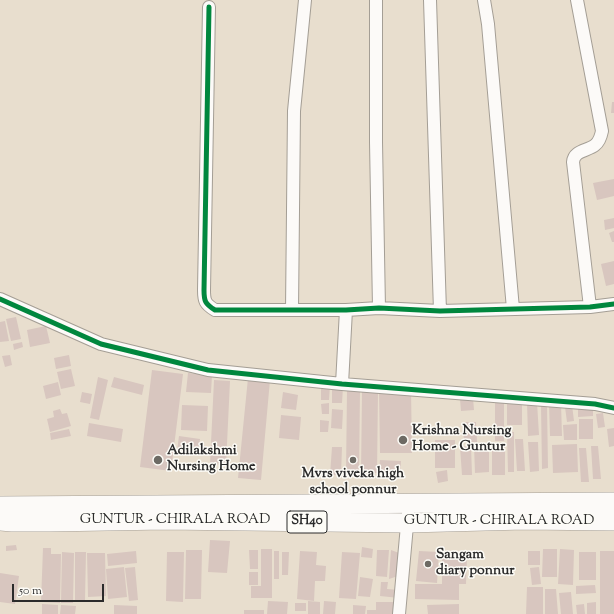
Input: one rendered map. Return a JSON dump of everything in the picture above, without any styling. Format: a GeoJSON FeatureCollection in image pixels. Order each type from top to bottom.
{"type":"FeatureCollection","features":[{"type":"Feature","properties":{"kind":"main road","name":"GUNTUR - CHIRALA ROAD"},"geometry":{"type":"LineString","coordinates":[[0,521],[49,522],[165,520],[235,512],[409,503],[614,502]]}},
{"type":"Feature","properties":{"kind":"main road","name":"GUNTUR - CHIRALA ROAD"},"geometry":{"type":"LineString","coordinates":[[0,506],[235,512],[408,523],[524,520],[614,521]]}},
{"type":"Feature","properties":{"kind":"street"},"geometry":{"type":"LineString","coordinates":[[292,310],[294,111],[306,0]]}},
{"type":"Feature","properties":{"kind":"street"},"geometry":{"type":"LineString","coordinates":[[376,0],[376,142],[379,308]]}},
{"type":"Feature","properties":{"kind":"street"},"geometry":{"type":"LineString","coordinates":[[430,0],[440,310]]}},
{"type":"Feature","properties":{"kind":"street"},"geometry":{"type":"LineString","coordinates":[[484,0],[488,24],[514,308]]}},
{"type":"Feature","properties":{"kind":"street"},"geometry":{"type":"LineString","coordinates":[[577,0],[602,131],[600,138],[595,145],[576,154],[573,158],[590,307]]}},
{"type":"Feature","properties":{"kind":"street"},"geometry":{"type":"LineString","coordinates":[[209,7],[204,299],[208,306],[214,310],[346,310],[379,308],[440,310],[590,307],[614,304]]}},
{"type":"Feature","properties":{"kind":"street"},"geometry":{"type":"LineString","coordinates":[[0,299],[101,344],[208,370],[342,384],[587,404],[614,408]]}},
{"type":"Feature","properties":{"kind":"street"},"geometry":{"type":"LineString","coordinates":[[342,384],[346,310]]}},
{"type":"Feature","properties":{"kind":"street"},"geometry":{"type":"LineString","coordinates":[[399,614],[409,503]]}},
{"type":"Feature","properties":{"kind":"building"},"geometry":{"type":"Polygon","coordinates":[[[612,102],[614,102],[614,113],[611,113],[612,102]]]}},
{"type":"Feature","properties":{"kind":"building"},"geometry":{"type":"Polygon","coordinates":[[[614,179],[614,196],[597,200],[593,183],[614,179]]]}},
{"type":"Feature","properties":{"kind":"building"},"geometry":{"type":"Polygon","coordinates":[[[614,218],[614,228],[605,230],[604,220],[614,218]]]}},
{"type":"Feature","properties":{"kind":"building"},"geometry":{"type":"Polygon","coordinates":[[[614,231],[614,242],[612,242],[609,233],[614,231]]]}},
{"type":"Feature","properties":{"kind":"building"},"geometry":{"type":"Polygon","coordinates":[[[614,261],[614,284],[606,286],[601,264],[614,261]]]}},
{"type":"Feature","properties":{"kind":"building"},"geometry":{"type":"Polygon","coordinates":[[[16,317],[21,339],[11,341],[6,319],[16,317]]]}},
{"type":"Feature","properties":{"kind":"building"},"geometry":{"type":"Polygon","coordinates":[[[5,321],[9,341],[0,342],[0,322],[5,321]]]}},
{"type":"Feature","properties":{"kind":"building"},"geometry":{"type":"Polygon","coordinates":[[[46,326],[50,343],[30,347],[27,330],[46,326]]]}},
{"type":"Feature","properties":{"kind":"building"},"geometry":{"type":"Polygon","coordinates":[[[22,342],[23,347],[14,350],[13,344],[22,342]]]}},
{"type":"Feature","properties":{"kind":"building"},"geometry":{"type":"Polygon","coordinates":[[[10,355],[12,365],[5,367],[2,356],[10,355]]]}},
{"type":"Feature","properties":{"kind":"building"},"geometry":{"type":"Polygon","coordinates":[[[69,355],[71,366],[56,369],[54,358],[69,355]]]}},
{"type":"Feature","properties":{"kind":"building"},"geometry":{"type":"Polygon","coordinates":[[[71,369],[75,386],[61,389],[57,372],[71,369]]]}},
{"type":"Feature","properties":{"kind":"building"},"geometry":{"type":"Polygon","coordinates":[[[152,370],[183,374],[171,471],[140,467],[152,370]]]}},
{"type":"Feature","properties":{"kind":"building"},"geometry":{"type":"Polygon","coordinates":[[[188,373],[212,375],[211,393],[186,392],[188,373]]]}},
{"type":"Feature","properties":{"kind":"building"},"geometry":{"type":"Polygon","coordinates":[[[98,377],[108,380],[99,420],[90,418],[98,377]]]}},
{"type":"Feature","properties":{"kind":"building"},"geometry":{"type":"Polygon","coordinates":[[[114,377],[144,385],[142,395],[111,387],[114,377]]]}},
{"type":"Feature","properties":{"kind":"building"},"geometry":{"type":"Polygon","coordinates":[[[248,378],[270,380],[261,480],[238,478],[248,378]]]}},
{"type":"Feature","properties":{"kind":"building"},"geometry":{"type":"Polygon","coordinates":[[[214,380],[230,381],[226,465],[210,464],[214,380]]]}},
{"type":"Feature","properties":{"kind":"building"},"geometry":{"type":"Polygon","coordinates":[[[58,382],[61,395],[46,399],[43,386],[58,382]]]}},
{"type":"Feature","properties":{"kind":"building"},"geometry":{"type":"Polygon","coordinates":[[[321,385],[330,385],[329,400],[321,400],[321,385]]]}},
{"type":"Feature","properties":{"kind":"building"},"geometry":{"type":"Polygon","coordinates":[[[332,387],[343,387],[342,403],[332,403],[332,387]]]}},
{"type":"Feature","properties":{"kind":"building"},"geometry":{"type":"Polygon","coordinates":[[[379,390],[411,390],[412,453],[380,453],[379,390]]]}},
{"type":"Feature","properties":{"kind":"building"},"geometry":{"type":"Polygon","coordinates":[[[347,391],[360,391],[359,474],[346,473],[347,391]]]}},
{"type":"Feature","properties":{"kind":"building"},"geometry":{"type":"Polygon","coordinates":[[[82,392],[92,394],[90,404],[80,402],[82,392]]]}},
{"type":"Feature","properties":{"kind":"building"},"geometry":{"type":"Polygon","coordinates":[[[283,392],[298,395],[296,410],[281,408],[283,392]]]}},
{"type":"Feature","properties":{"kind":"building"},"geometry":{"type":"Polygon","coordinates":[[[362,392],[378,392],[377,473],[361,473],[362,392]]]}},
{"type":"Feature","properties":{"kind":"building"},"geometry":{"type":"Polygon","coordinates":[[[473,398],[474,410],[461,411],[460,399],[473,398]]]}},
{"type":"Feature","properties":{"kind":"building"},"geometry":{"type":"Polygon","coordinates":[[[507,401],[522,401],[522,425],[507,425],[507,401]]]}},
{"type":"Feature","properties":{"kind":"building"},"geometry":{"type":"Polygon","coordinates":[[[495,402],[504,402],[504,441],[495,441],[495,402]]]}},
{"type":"Feature","properties":{"kind":"building"},"geometry":{"type":"Polygon","coordinates":[[[527,402],[537,402],[539,435],[528,436],[527,402]]]}},
{"type":"Feature","properties":{"kind":"building"},"geometry":{"type":"Polygon","coordinates":[[[329,403],[329,414],[322,414],[321,404],[329,403]]]}},
{"type":"Feature","properties":{"kind":"building"},"geometry":{"type":"Polygon","coordinates":[[[549,403],[561,403],[562,436],[550,436],[549,403]]]}},
{"type":"Feature","properties":{"kind":"building"},"geometry":{"type":"Polygon","coordinates":[[[547,404],[548,468],[542,469],[541,405],[547,404]]]}},
{"type":"Feature","properties":{"kind":"building"},"geometry":{"type":"Polygon","coordinates":[[[182,405],[208,406],[207,431],[181,430],[182,405]]]}},
{"type":"Feature","properties":{"kind":"building"},"geometry":{"type":"Polygon","coordinates":[[[572,405],[574,421],[567,422],[565,407],[572,405]]]}},
{"type":"Feature","properties":{"kind":"building"},"geometry":{"type":"Polygon","coordinates":[[[60,409],[62,414],[67,413],[71,426],[50,432],[47,419],[54,417],[53,411],[60,409]]]}},
{"type":"Feature","properties":{"kind":"building"},"geometry":{"type":"Polygon","coordinates":[[[332,409],[343,410],[342,429],[331,428],[332,409]]]}},
{"type":"Feature","properties":{"kind":"building"},"geometry":{"type":"Polygon","coordinates":[[[578,409],[593,410],[593,416],[578,417],[578,409]]]}},
{"type":"Feature","properties":{"kind":"building"},"geometry":{"type":"Polygon","coordinates":[[[603,413],[605,427],[598,428],[596,414],[603,413]]]}},
{"type":"Feature","properties":{"kind":"building"},"geometry":{"type":"Polygon","coordinates":[[[281,415],[301,417],[299,440],[279,438],[281,415]]]}},
{"type":"Feature","properties":{"kind":"building"},"geometry":{"type":"Polygon","coordinates":[[[579,419],[593,419],[593,439],[579,439],[579,419]]]}},
{"type":"Feature","properties":{"kind":"building"},"geometry":{"type":"Polygon","coordinates":[[[320,420],[329,421],[328,432],[320,432],[320,420]]]}},
{"type":"Feature","properties":{"kind":"building"},"geometry":{"type":"Polygon","coordinates":[[[463,422],[476,422],[477,442],[464,442],[463,422]]]}},
{"type":"Feature","properties":{"kind":"building"},"geometry":{"type":"Polygon","coordinates":[[[89,423],[123,429],[121,442],[87,436],[89,423]]]}},
{"type":"Feature","properties":{"kind":"building"},"geometry":{"type":"Polygon","coordinates":[[[577,424],[577,440],[564,440],[563,425],[577,424]]]}},
{"type":"Feature","properties":{"kind":"building"},"geometry":{"type":"Polygon","coordinates":[[[614,428],[614,446],[609,447],[607,429],[614,428]]]}},
{"type":"Feature","properties":{"kind":"building"},"geometry":{"type":"Polygon","coordinates":[[[69,429],[71,436],[51,440],[50,433],[69,429]]]}},
{"type":"Feature","properties":{"kind":"building"},"geometry":{"type":"Polygon","coordinates":[[[507,432],[514,432],[514,472],[508,472],[507,432]]]}},
{"type":"Feature","properties":{"kind":"building"},"geometry":{"type":"Polygon","coordinates":[[[179,436],[200,439],[198,454],[177,451],[179,436]]]}},
{"type":"Feature","properties":{"kind":"building"},"geometry":{"type":"Polygon","coordinates":[[[515,439],[523,439],[525,471],[517,471],[515,439]]]}},
{"type":"Feature","properties":{"kind":"building"},"geometry":{"type":"Polygon","coordinates":[[[435,440],[455,440],[455,468],[435,468],[435,440]]]}},
{"type":"Feature","properties":{"kind":"building"},"geometry":{"type":"Polygon","coordinates":[[[528,442],[538,442],[539,471],[530,472],[528,442]]]}},
{"type":"Feature","properties":{"kind":"building"},"geometry":{"type":"Polygon","coordinates":[[[492,444],[505,444],[505,475],[492,475],[492,444]]]}},
{"type":"Feature","properties":{"kind":"building"},"geometry":{"type":"Polygon","coordinates":[[[577,444],[578,472],[553,473],[552,445],[577,444]]]}},
{"type":"Feature","properties":{"kind":"building"},"geometry":{"type":"Polygon","coordinates":[[[474,445],[489,445],[489,472],[475,473],[474,445]]]}},
{"type":"Feature","properties":{"kind":"building"},"geometry":{"type":"Polygon","coordinates":[[[471,446],[472,475],[462,475],[460,447],[471,446]]]}},
{"type":"Feature","properties":{"kind":"building"},"geometry":{"type":"Polygon","coordinates":[[[591,446],[598,446],[601,479],[593,479],[591,446]]]}},
{"type":"Feature","properties":{"kind":"building"},"geometry":{"type":"Polygon","coordinates":[[[332,447],[342,447],[341,475],[330,475],[332,447]]]}},
{"type":"Feature","properties":{"kind":"building"},"geometry":{"type":"Polygon","coordinates":[[[579,448],[586,448],[589,482],[581,482],[579,448]]]}},
{"type":"Feature","properties":{"kind":"building"},"geometry":{"type":"Polygon","coordinates":[[[380,460],[401,461],[400,475],[379,474],[380,460]]]}},
{"type":"Feature","properties":{"kind":"building"},"geometry":{"type":"Polygon","coordinates":[[[447,470],[448,481],[438,483],[436,472],[447,470]]]}},
{"type":"Feature","properties":{"kind":"building"},"geometry":{"type":"Polygon","coordinates":[[[210,540],[230,541],[227,573],[208,572],[210,540]]]}},
{"type":"Feature","properties":{"kind":"building"},"geometry":{"type":"Polygon","coordinates":[[[16,545],[17,550],[6,551],[6,546],[16,545]]]}},
{"type":"Feature","properties":{"kind":"building"},"geometry":{"type":"Polygon","coordinates":[[[362,547],[373,549],[372,558],[361,557],[362,547]]]}},
{"type":"Feature","properties":{"kind":"building"},"geometry":{"type":"Polygon","coordinates":[[[43,548],[51,548],[51,554],[61,554],[60,603],[41,602],[43,548]]]}},
{"type":"Feature","properties":{"kind":"building"},"geometry":{"type":"Polygon","coordinates":[[[261,549],[272,549],[272,598],[251,598],[251,586],[261,586],[261,549]]]}},
{"type":"Feature","properties":{"kind":"building"},"geometry":{"type":"Polygon","coordinates":[[[543,549],[557,549],[557,577],[542,577],[543,549]]]}},
{"type":"Feature","properties":{"kind":"building"},"geometry":{"type":"Polygon","coordinates":[[[560,549],[574,550],[573,585],[558,584],[560,549]]]}},
{"type":"Feature","properties":{"kind":"building"},"geometry":{"type":"Polygon","coordinates":[[[186,550],[202,550],[201,599],[185,599],[186,550]]]}},
{"type":"Feature","properties":{"kind":"building"},"geometry":{"type":"Polygon","coordinates":[[[249,550],[258,550],[258,569],[250,569],[249,550]]]}},
{"type":"Feature","properties":{"kind":"building"},"geometry":{"type":"Polygon","coordinates":[[[377,550],[389,550],[387,577],[376,576],[377,550]]]}},
{"type":"Feature","properties":{"kind":"building"},"geometry":{"type":"Polygon","coordinates":[[[391,550],[399,553],[398,576],[389,579],[391,550]]]}},
{"type":"Feature","properties":{"kind":"building"},"geometry":{"type":"Polygon","coordinates":[[[136,551],[137,563],[108,566],[107,554],[136,551]]]}},
{"type":"Feature","properties":{"kind":"building"},"geometry":{"type":"Polygon","coordinates":[[[274,551],[279,551],[279,579],[274,579],[274,551]]]}},
{"type":"Feature","properties":{"kind":"building"},"geometry":{"type":"Polygon","coordinates":[[[300,551],[317,552],[316,565],[326,566],[325,581],[315,581],[314,601],[297,599],[300,551]]]}},
{"type":"Feature","properties":{"kind":"building"},"geometry":{"type":"Polygon","coordinates":[[[419,551],[439,552],[437,583],[416,581],[419,551]]]}},
{"type":"Feature","properties":{"kind":"building"},"geometry":{"type":"Polygon","coordinates":[[[528,551],[540,551],[540,565],[528,565],[528,551]]]}},
{"type":"Feature","properties":{"kind":"building"},"geometry":{"type":"Polygon","coordinates":[[[600,551],[614,551],[614,614],[600,614],[600,551]]]}},
{"type":"Feature","properties":{"kind":"building"},"geometry":{"type":"Polygon","coordinates":[[[62,552],[74,553],[73,603],[61,603],[62,552]]]}},
{"type":"Feature","properties":{"kind":"building"},"geometry":{"type":"Polygon","coordinates":[[[75,552],[86,552],[85,600],[75,600],[75,552]]]}},
{"type":"Feature","properties":{"kind":"building"},"geometry":{"type":"Polygon","coordinates":[[[167,552],[184,552],[183,602],[166,601],[167,552]]]}},
{"type":"Feature","properties":{"kind":"building"},"geometry":{"type":"Polygon","coordinates":[[[282,552],[289,552],[288,575],[282,575],[282,552]]]}},
{"type":"Feature","properties":{"kind":"building"},"geometry":{"type":"Polygon","coordinates":[[[342,552],[360,553],[356,599],[339,598],[342,552]]]}},
{"type":"Feature","properties":{"kind":"building"},"geometry":{"type":"Polygon","coordinates":[[[579,552],[596,552],[596,580],[579,580],[579,552]]]}},
{"type":"Feature","properties":{"kind":"building"},"geometry":{"type":"Polygon","coordinates":[[[87,553],[105,553],[106,596],[88,597],[87,553]]]}},
{"type":"Feature","properties":{"kind":"building"},"geometry":{"type":"Polygon","coordinates":[[[442,558],[467,558],[466,584],[459,584],[459,600],[415,599],[415,584],[442,584],[442,558]]]}},
{"type":"Feature","properties":{"kind":"building"},"geometry":{"type":"Polygon","coordinates":[[[124,567],[127,597],[108,599],[106,569],[124,567]]]}},
{"type":"Feature","properties":{"kind":"building"},"geometry":{"type":"Polygon","coordinates":[[[135,567],[138,600],[129,601],[125,568],[135,567]]]}},
{"type":"Feature","properties":{"kind":"building"},"geometry":{"type":"Polygon","coordinates":[[[539,567],[541,584],[532,585],[530,568],[539,567]]]}},
{"type":"Feature","properties":{"kind":"building"},"geometry":{"type":"Polygon","coordinates":[[[249,572],[258,572],[258,585],[249,585],[249,572]]]}},
{"type":"Feature","properties":{"kind":"building"},"geometry":{"type":"Polygon","coordinates":[[[0,573],[19,576],[15,604],[0,602],[0,573]]]}},
{"type":"Feature","properties":{"kind":"building"},"geometry":{"type":"Polygon","coordinates":[[[360,577],[373,579],[370,597],[358,596],[360,577]]]}},
{"type":"Feature","properties":{"kind":"building"},"geometry":{"type":"Polygon","coordinates":[[[381,582],[388,582],[387,589],[399,590],[399,598],[380,596],[381,582]]]}},
{"type":"Feature","properties":{"kind":"building"},"geometry":{"type":"Polygon","coordinates":[[[595,585],[596,593],[576,594],[576,586],[595,585]]]}},
{"type":"Feature","properties":{"kind":"building"},"geometry":{"type":"Polygon","coordinates":[[[527,587],[543,587],[543,614],[526,614],[527,587]]]}},
{"type":"Feature","properties":{"kind":"building"},"geometry":{"type":"Polygon","coordinates":[[[545,589],[556,589],[558,614],[545,614],[545,589]]]}},
{"type":"Feature","properties":{"kind":"building"},"geometry":{"type":"Polygon","coordinates":[[[571,592],[573,614],[561,614],[559,593],[571,592]]]}},
{"type":"Feature","properties":{"kind":"building"},"geometry":{"type":"Polygon","coordinates":[[[268,601],[288,602],[287,614],[267,614],[268,601]]]}},
{"type":"Feature","properties":{"kind":"building"},"geometry":{"type":"Polygon","coordinates":[[[308,601],[320,602],[320,614],[308,614],[308,601]]]}},
{"type":"Feature","properties":{"kind":"building"},"geometry":{"type":"Polygon","coordinates":[[[324,601],[336,602],[335,614],[323,614],[324,601]]]}},
{"type":"Feature","properties":{"kind":"building"},"geometry":{"type":"Polygon","coordinates":[[[376,602],[394,602],[394,614],[367,614],[367,610],[376,610],[376,602]]]}},
{"type":"Feature","properties":{"kind":"building"},"geometry":{"type":"Polygon","coordinates":[[[596,602],[596,614],[587,614],[587,603],[596,602]]]}},
{"type":"Feature","properties":{"kind":"building"},"geometry":{"type":"Polygon","coordinates":[[[295,603],[306,603],[306,611],[295,611],[295,603]]]}},
{"type":"Feature","properties":{"kind":"building"},"geometry":{"type":"Polygon","coordinates":[[[42,604],[58,605],[58,614],[42,614],[42,604]]]}},
{"type":"Feature","properties":{"kind":"building"},"geometry":{"type":"Polygon","coordinates":[[[459,604],[459,614],[428,614],[427,605],[459,604]]]}},
{"type":"Feature","properties":{"kind":"building"},"geometry":{"type":"Polygon","coordinates":[[[584,604],[585,614],[577,614],[576,605],[584,604]]]}},
{"type":"Feature","properties":{"kind":"building"},"geometry":{"type":"Polygon","coordinates":[[[61,605],[76,606],[75,614],[60,614],[61,605]]]}},
{"type":"Feature","properties":{"kind":"building"},"geometry":{"type":"Polygon","coordinates":[[[114,605],[137,606],[137,614],[114,614],[114,605]]]}},
{"type":"Feature","properties":{"kind":"building"},"geometry":{"type":"Polygon","coordinates":[[[353,605],[366,606],[365,614],[353,614],[353,605]]]}},
{"type":"Feature","properties":{"kind":"building"},"geometry":{"type":"Polygon","coordinates":[[[244,610],[264,610],[264,614],[244,614],[244,610]]]}},
{"type":"Feature","properties":{"kind":"cycle path"},"geometry":{"type":"LineString","coordinates":[[209,7],[204,297],[207,304],[212,308],[215,310],[346,310],[379,308],[440,311],[590,307],[614,304]]}},
{"type":"Feature","properties":{"kind":"cycle path"},"geometry":{"type":"LineString","coordinates":[[0,299],[101,344],[208,370],[342,384],[595,404],[614,408]]}},
{"type":"Feature","properties":{"kind":"place","name":"Krishna Nursing Home - Guntur"},"geometry":{"type":"Point","coordinates":[403,440]}},
{"type":"Feature","properties":{"kind":"place","name":"Adilakshmi Nursing Home"},"geometry":{"type":"Point","coordinates":[158,460]}},
{"type":"Feature","properties":{"kind":"place","name":"Mvrs viveka high school ponnur"},"geometry":{"type":"Point","coordinates":[353,460]}},
{"type":"Feature","properties":{"kind":"place","name":"Sangam diary ponnur"},"geometry":{"type":"Point","coordinates":[428,564]}}]}
